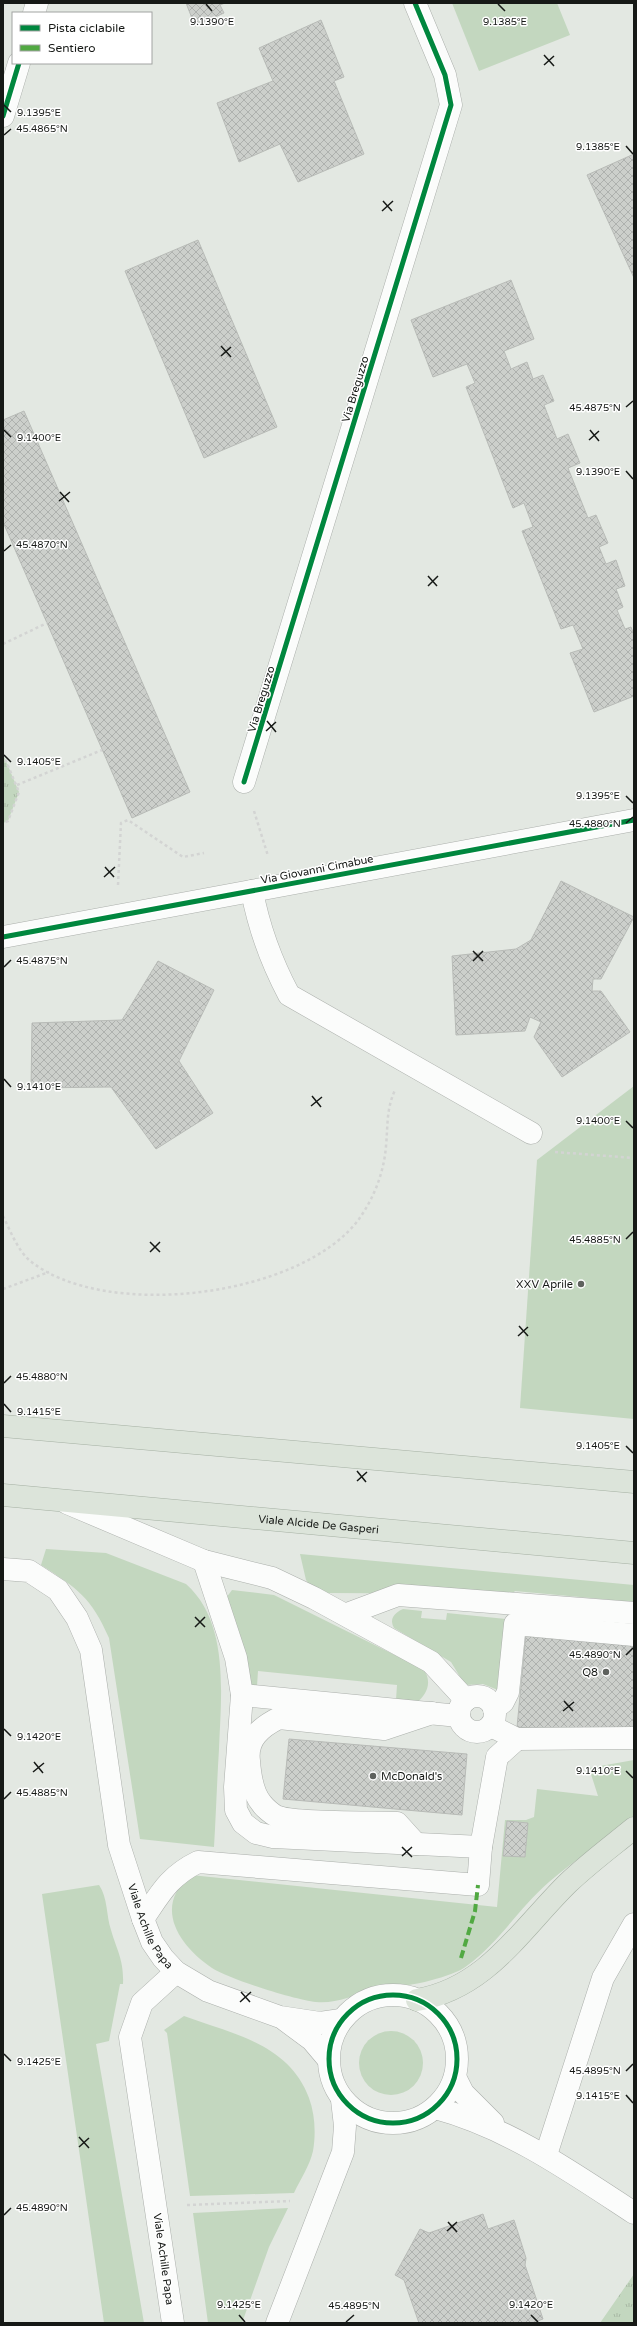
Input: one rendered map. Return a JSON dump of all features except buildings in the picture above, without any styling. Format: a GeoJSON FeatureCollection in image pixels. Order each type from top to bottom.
{"type":"FeatureCollection","features":[{"type":"Feature","properties":{"kind":"highway"},"geometry":{"type":"LineString","coordinates":[[3,1426],[634,1482]]}},
{"type":"Feature","properties":{"kind":"highway","name":"Viale Alcide De Gasperi"},"geometry":{"type":"LineString","coordinates":[[3,1495],[634,1553]]}},
{"type":"Feature","properties":{"kind":"highway"},"geometry":{"type":"LineString","coordinates":[[417,2000],[449,1992],[477,1976],[499,1957],[569,1882],[634,1828]]}},
{"type":"Feature","properties":{"kind":"street","name":"Via Breguzzo"},"geometry":{"type":"LineString","coordinates":[[244,782],[451,105],[445,75],[416,3]]}},
{"type":"Feature","properties":{"kind":"street"},"geometry":{"type":"LineString","coordinates":[[3,116],[19,64]]}},
{"type":"Feature","properties":{"kind":"street","name":"Via Giovanni Cimabue"},"geometry":{"type":"LineString","coordinates":[[3,937],[634,820]]}},
{"type":"Feature","properties":{"kind":"street","name":"Via Giovanni Cimabue"},"geometry":{"type":"LineString","coordinates":[[252,891],[258,924],[271,960],[289,995],[531,1133]]}},
{"type":"Feature","properties":{"kind":"street"},"geometry":{"type":"LineString","coordinates":[[62,1501],[204,1561],[272,1578],[347,1614],[431,1662],[463,1708],[465,1727],[475,1732],[481,1731],[492,1718],[508,1692],[515,1624],[634,1635]]}},
{"type":"Feature","properties":{"kind":"street"},"geometry":{"type":"LineString","coordinates":[[204,1561],[236,1658],[242,1695],[235,1787],[236,1810],[243,1823],[256,1833],[273,1837],[481,1848]]}},
{"type":"Feature","properties":{"kind":"street","name":"Viale Achille Papa"},"geometry":{"type":"LineString","coordinates":[[3,1569],[29,1571],[58,1590],[77,1618],[92,1650],[119,1845],[124,1865],[142,1919],[152,1942],[163,1958],[176,1972],[142,2003],[130,2037],[173,2323]]}},
{"type":"Feature","properties":{"kind":"street"},"geometry":{"type":"LineString","coordinates":[[347,1614],[398,1595],[634,1613]]}},
{"type":"Feature","properties":{"kind":"street"},"geometry":{"type":"LineString","coordinates":[[242,1695],[432,1713]]}},
{"type":"Feature","properties":{"kind":"street"},"geometry":{"type":"LineString","coordinates":[[416,1844],[397,1823],[300,1820],[277,1816],[262,1804],[254,1787],[248,1754],[254,1735],[265,1725],[279,1718],[384,1729],[432,1713],[463,1708],[471,1697],[483,1697],[492,1704],[492,1718],[517,1739],[634,1738]]}},
{"type":"Feature","properties":{"kind":"street"},"geometry":{"type":"LineString","coordinates":[[142,1919],[166,1884],[181,1870],[198,1862],[478,1885],[481,1848],[497,1757],[517,1739]]}},
{"type":"Feature","properties":{"kind":"street"},"geometry":{"type":"LineString","coordinates":[[546,2155],[603,1978],[634,1924]]}},
{"type":"Feature","properties":{"kind":"street"},"geometry":{"type":"LineString","coordinates":[[176,1972],[208,1990],[280,2018],[312,2040],[328,2059]]}},
{"type":"Feature","properties":{"kind":"street"},"geometry":{"type":"LineString","coordinates":[[277,2323],[343,2152],[346,2126],[342,2100],[332,2082],[328,2059],[332,2038],[341,2020],[355,2007],[372,1998],[390,1995],[417,2000],[431,2007],[450,2029],[456,2044],[457,2060],[454,2077],[448,2092],[435,2108],[418,2118],[398,2123],[378,2122],[358,2113],[342,2100]]}},
{"type":"Feature","properties":{"kind":"street"},"geometry":{"type":"LineString","coordinates":[[280,2018],[320,2023],[341,2020]]}},
{"type":"Feature","properties":{"kind":"street"},"geometry":{"type":"LineString","coordinates":[[454,2077],[463,2093],[475,2107],[503,2132]]}},
{"type":"Feature","properties":{"kind":"street"},"geometry":{"type":"LineString","coordinates":[[435,2108],[469,2118],[503,2132],[546,2155],[634,2213]]}},
{"type":"Feature","properties":{"kind":"path"},"geometry":{"type":"LineString","coordinates":[[3,644],[47,623]]}},
{"type":"Feature","properties":{"kind":"path"},"geometry":{"type":"LineString","coordinates":[[16,785],[102,750]]}},
{"type":"Feature","properties":{"kind":"path"},"geometry":{"type":"LineString","coordinates":[[3,754],[19,792],[8,820],[3,823]]}},
{"type":"Feature","properties":{"kind":"path"},"geometry":{"type":"LineString","coordinates":[[244,782],[270,862]]}},
{"type":"Feature","properties":{"kind":"path"},"geometry":{"type":"LineString","coordinates":[[118,890],[121,823],[128,820],[184,857],[204,853]]}},
{"type":"Feature","properties":{"kind":"path"},"geometry":{"type":"LineString","coordinates":[[3,1216],[18,1246],[28,1258],[58,1277],[115,1292],[142,1296],[170,1295],[214,1289],[281,1273],[317,1256],[332,1247],[347,1233],[370,1202],[384,1163],[386,1121],[390,1102],[408,1063]]}},
{"type":"Feature","properties":{"kind":"path"},"geometry":{"type":"LineString","coordinates":[[547,1152],[634,1158]]}},
{"type":"Feature","properties":{"kind":"path"},"geometry":{"type":"LineString","coordinates":[[3,1289],[49,1272]]}},
{"type":"Feature","properties":{"kind":"path"},"geometry":{"type":"LineString","coordinates":[[156,2206],[296,2201]]}},
{"type":"Feature","properties":{"kind":"green space"},"geometry":{"type":"Polygon","coordinates":[[[452,3],[557,3],[570,35],[479,71],[452,3]]]}},
{"type":"Feature","properties":{"kind":"green space"},"geometry":{"type":"Polygon","coordinates":[[[3,754],[19,792],[8,821],[3,823],[3,754]]]}},
{"type":"Feature","properties":{"kind":"green space","name":"XXV Aprile"},"geometry":{"type":"Polygon","coordinates":[[[634,1086],[634,1419],[520,1408],[537,1160],[634,1086]]]}},
{"type":"Feature","properties":{"kind":"green space"},"geometry":{"type":"Polygon","coordinates":[[[46,1549],[106,1553],[186,1584],[200,1600],[210,1619],[216,1639],[220,1661],[221,1706],[214,1847],[140,1839],[109,1638],[96,1613],[82,1595],[65,1581],[41,1565],[46,1549]]]}},
{"type":"Feature","properties":{"kind":"green space"},"geometry":{"type":"Polygon","coordinates":[[[300,1554],[634,1585],[634,1602],[515,1591],[512,1594],[327,1593],[312,1588],[306,1580],[300,1554]]]}},
{"type":"Feature","properties":{"kind":"green space"},"geometry":{"type":"Polygon","coordinates":[[[232,1590],[274,1595],[423,1669],[428,1678],[426,1692],[416,1703],[396,1700],[397,1685],[258,1671],[257,1686],[245,1686],[226,1598],[232,1590]]]}},
{"type":"Feature","properties":{"kind":"green space"},"geometry":{"type":"Polygon","coordinates":[[[403,1609],[422,1611],[421,1618],[446,1620],[447,1613],[506,1619],[498,1690],[483,1684],[465,1685],[451,1662],[394,1628],[392,1619],[397,1612],[403,1609]]]}},
{"type":"Feature","properties":{"kind":"green space"},"geometry":{"type":"Polygon","coordinates":[[[634,1760],[634,1817],[549,1882],[528,1902],[490,1946],[465,1968],[451,1974],[425,1982],[380,1989],[331,2002],[316,2002],[278,1993],[220,1973],[200,1959],[189,1948],[180,1937],[174,1924],[172,1912],[173,1899],[180,1887],[191,1875],[497,1907],[505,1820],[526,1820],[534,1817],[537,1789],[598,1796],[589,1768],[634,1760]]]}},
{"type":"Feature","properties":{"kind":"green space"},"geometry":{"type":"Polygon","coordinates":[[[99,1885],[104,1895],[109,1924],[121,1962],[123,1984],[120,1984],[109,2041],[96,2044],[144,2323],[104,2323],[42,1894],[99,1885]]]}},
{"type":"Feature","properties":{"kind":"green space"},"geometry":{"type":"Polygon","coordinates":[[[184,2016],[240,2036],[274,2053],[288,2065],[300,2080],[311,2104],[314,2117],[314,2138],[310,2162],[294,2193],[190,2196],[167,2033],[164,2030],[184,2016]]]}},
{"type":"Feature","properties":{"kind":"green space"},"geometry":{"type":"Polygon","coordinates":[[[391,2031],[403,2034],[414,2040],[420,2051],[423,2063],[420,2075],[414,2086],[403,2092],[391,2095],[379,2092],[368,2086],[362,2075],[359,2063],[362,2051],[368,2040],[379,2034],[391,2031]]]}},
{"type":"Feature","properties":{"kind":"green space"},"geometry":{"type":"Polygon","coordinates":[[[288,2208],[269,2247],[242,2323],[208,2323],[193,2213],[288,2208]]]}},
{"type":"Feature","properties":{"kind":"green space"},"geometry":{"type":"Polygon","coordinates":[[[634,2274],[634,2323],[600,2323],[634,2274]]]}},
{"type":"Feature","properties":{"kind":"marked path"},"geometry":{"type":"LineString","coordinates":[[461,1958],[475,1911],[478,1885]]}},
{"type":"Feature","properties":{"kind":"cycle path"},"geometry":{"type":"LineString","coordinates":[[244,782],[451,105],[445,75],[415,3]]}},
{"type":"Feature","properties":{"kind":"cycle path"},"geometry":{"type":"LineString","coordinates":[[3,116],[19,64]]}},
{"type":"Feature","properties":{"kind":"cycle path"},"geometry":{"type":"LineString","coordinates":[[3,937],[634,820]]}},
{"type":"Feature","properties":{"kind":"cycle path"},"geometry":{"type":"LineString","coordinates":[[387,1995],[399,1995],[418,2000],[434,2009],[443,2018],[452,2034],[456,2047],[457,2059],[456,2071],[452,2084],[443,2100],[434,2109],[412,2120],[399,2123],[387,2123],[368,2118],[352,2109],[343,2100],[332,2078],[329,2065],[329,2053],[334,2034],[343,2018],[352,2009],[374,1998],[387,1995]]}},
{"type":"Feature","properties":{"kind":"place","name":"XXV Aprile"},"geometry":{"type":"Point","coordinates":[581,1284]}},
{"type":"Feature","properties":{"kind":"place","name":"Q8"},"geometry":{"type":"Point","coordinates":[606,1672]}},
{"type":"Feature","properties":{"kind":"place","name":"McDonald's"},"geometry":{"type":"Point","coordinates":[373,1776]}}]}
